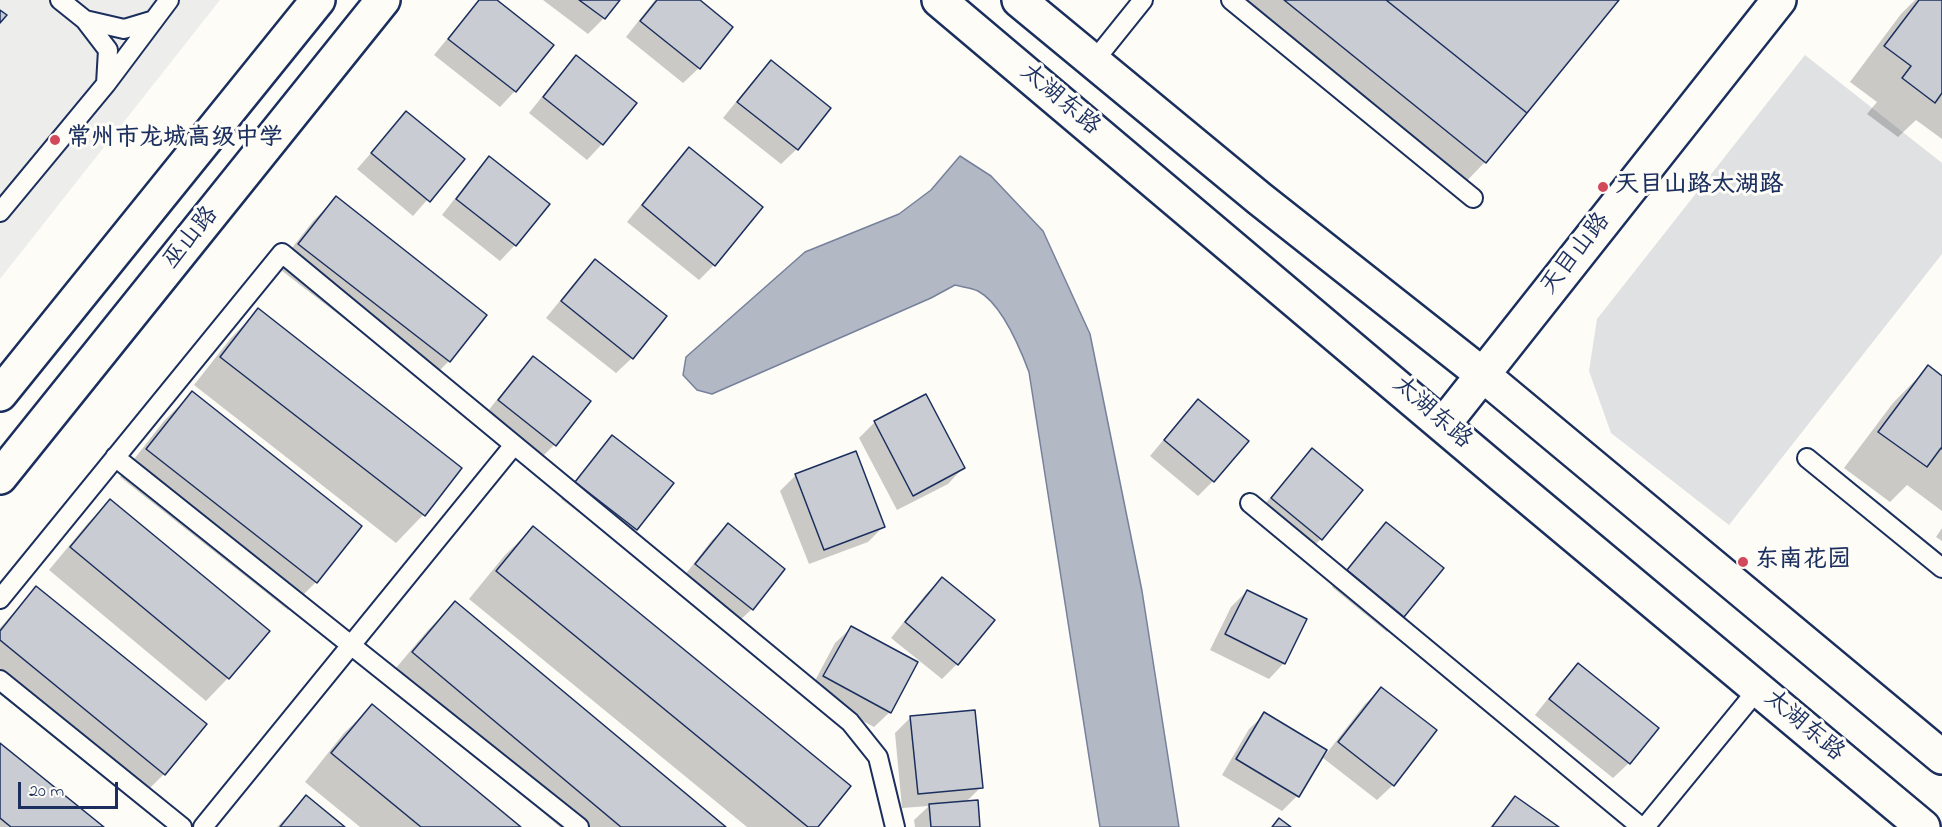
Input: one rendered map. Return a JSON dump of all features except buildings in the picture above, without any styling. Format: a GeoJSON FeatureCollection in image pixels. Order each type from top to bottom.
{"type":"FeatureCollection","features":[{"type":"Feature","properties":{"kind":"main road"},"geometry":{"type":"LineString","coordinates":[[0,394],[318,0]]}},
{"type":"Feature","properties":{"kind":"main road","name":"巫山路"},"geometry":{"type":"LineString","coordinates":[[0,477],[383,0]]}},
{"type":"Feature","properties":{"kind":"main road","name":"太湖东路"},"geometry":{"type":"LineString","coordinates":[[939,0],[1923,827]]}},
{"type":"Feature","properties":{"kind":"main road"},"geometry":{"type":"LineString","coordinates":[[1019,0],[1260,199],[1483,375],[1942,757]]}},
{"type":"Feature","properties":{"kind":"main road","name":"天目山路"},"geometry":{"type":"LineString","coordinates":[[1443,425],[1779,0]]}},
{"type":"Feature","properties":{"kind":"lane"},"geometry":{"type":"LineString","coordinates":[[60,0],[86,20],[108,50],[106,84]]}},
{"type":"Feature","properties":{"kind":"lane"},"geometry":{"type":"LineString","coordinates":[[0,212],[106,84],[169,0]]}},
{"type":"Feature","properties":{"kind":"lane"},"geometry":{"type":"LineString","coordinates":[[1094,61],[1143,0]]}},
{"type":"Feature","properties":{"kind":"lane"},"geometry":{"type":"LineString","coordinates":[[1231,0],[1473,198]]}},
{"type":"Feature","properties":{"kind":"lane"},"geometry":{"type":"LineString","coordinates":[[86,20],[124,29],[154,20]]}},
{"type":"Feature","properties":{"kind":"lane"},"geometry":{"type":"LineString","coordinates":[[0,599],[282,253],[850,722],[878,757],[895,827]]}},
{"type":"Feature","properties":{"kind":"lane"},"geometry":{"type":"LineString","coordinates":[[203,827],[514,445]]}},
{"type":"Feature","properties":{"kind":"lane"},"geometry":{"type":"LineString","coordinates":[[115,457],[579,827]]}},
{"type":"Feature","properties":{"kind":"lane"},"geometry":{"type":"LineString","coordinates":[[1807,458],[1942,568]]}},
{"type":"Feature","properties":{"kind":"lane"},"geometry":{"type":"LineString","coordinates":[[1250,503],[1643,827],[1758,689]]}},
{"type":"Feature","properties":{"kind":"lane"},"geometry":{"type":"LineString","coordinates":[[0,680],[182,827]]}},
{"type":"Feature","properties":{"kind":"shaded area","name":"常州市龙城高级中学"},"geometry":{"type":"Polygon","coordinates":[[[0,0],[220,0],[0,279],[0,0]]]}},
{"type":"Feature","properties":{"kind":"shaded area"},"geometry":{"type":"Polygon","coordinates":[[[1805,55],[1942,163],[1942,254],[1729,525],[1611,433],[1589,371],[1597,319],[1805,55]]]}},
{"type":"Feature","properties":{"kind":"shaded area"},"geometry":{"type":"Polygon","coordinates":[[[960,156],[991,176],[1043,231],[1090,334],[1142,591],[1179,827],[1100,827],[1029,372],[1009,327],[987,297],[976,290],[955,285],[931,298],[712,394],[697,390],[683,375],[686,357],[805,252],[899,214],[931,190],[960,156]]]}},
{"type":"Feature","properties":{"kind":"place","name":"常州市龙城高级中学"},"geometry":{"type":"Point","coordinates":[55,140]}},
{"type":"Feature","properties":{"kind":"place","name":"天目山路太湖路"},"geometry":{"type":"Point","coordinates":[1603,187]}},
{"type":"Feature","properties":{"kind":"place","name":"东南花园"},"geometry":{"type":"Point","coordinates":[1743,562]}}]}
